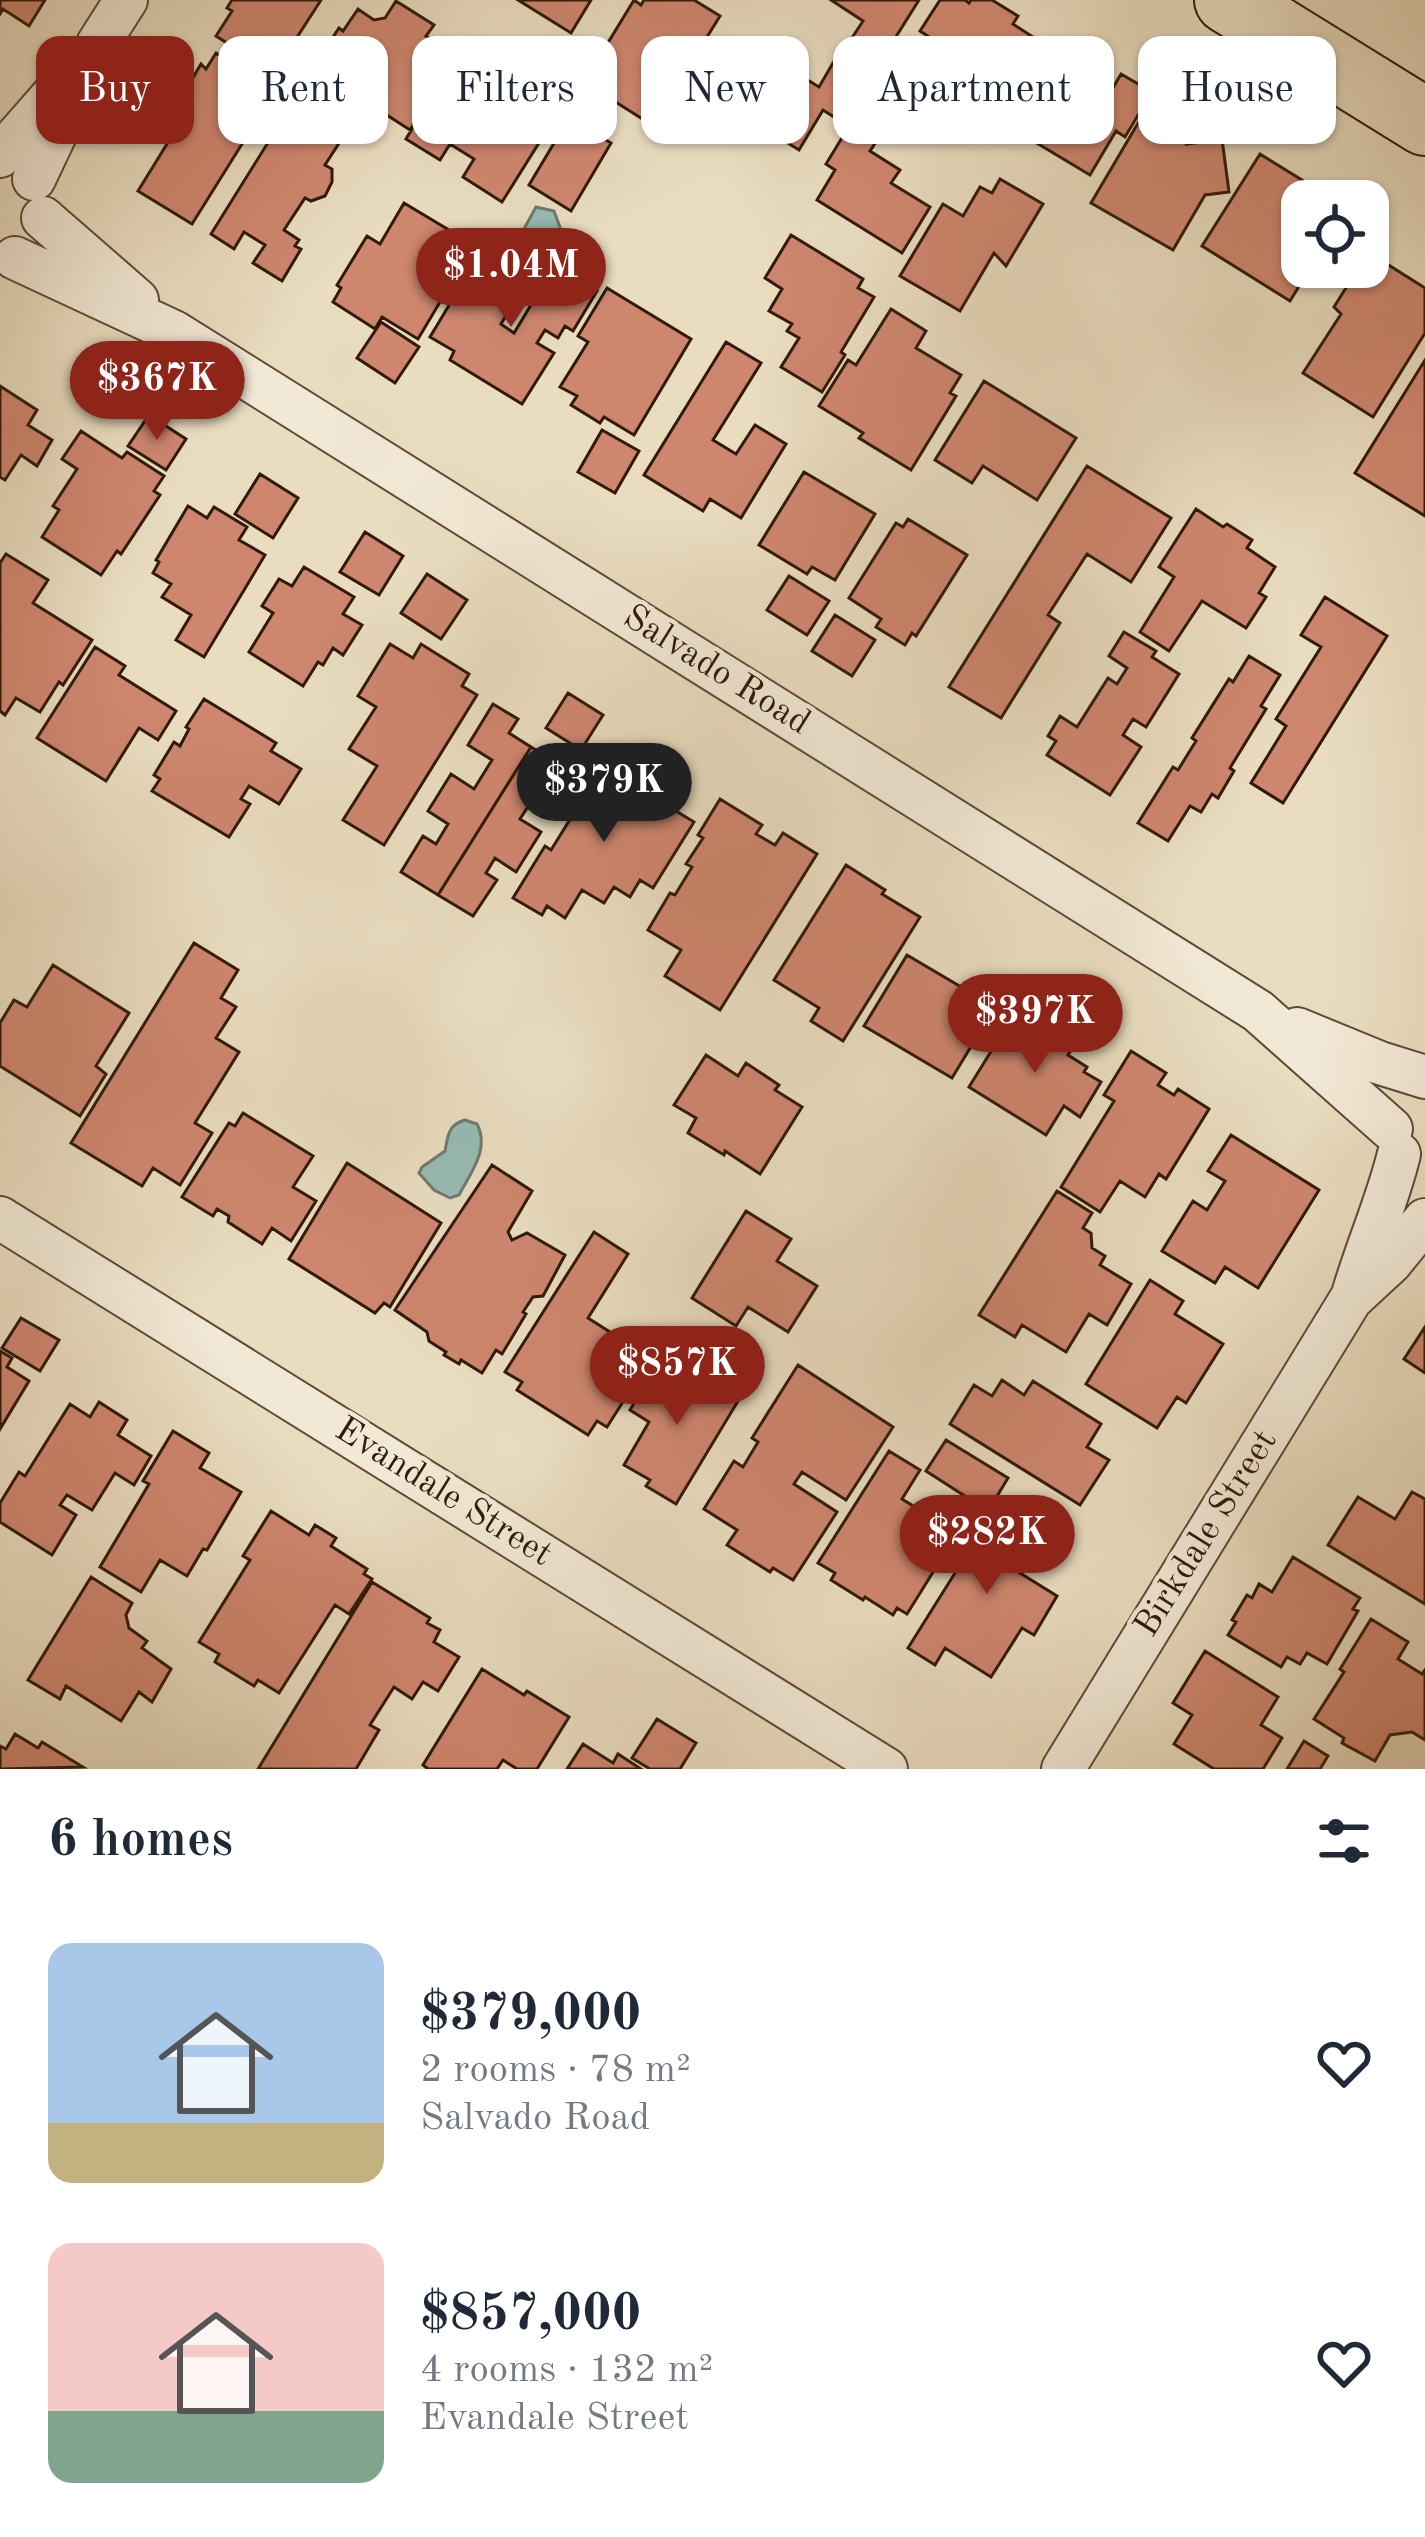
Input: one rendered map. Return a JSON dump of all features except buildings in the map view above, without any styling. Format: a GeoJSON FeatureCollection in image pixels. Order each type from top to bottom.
{"type":"FeatureCollection","features":[{"type":"Feature","properties":{"kind":"main road"},"geometry":{"type":"LineString","coordinates":[[1228,0],[1425,122]]}},
{"type":"Feature","properties":{"kind":"street"},"geometry":{"type":"LineString","coordinates":[[7,261],[34,241],[19,178],[126,0]]}},
{"type":"Feature","properties":{"kind":"street","name":"Salvado Road"},"geometry":{"type":"LineString","coordinates":[[19,178],[174,332]]}},
{"type":"Feature","properties":{"kind":"street","name":"Salvado Road"},"geometry":{"type":"LineString","coordinates":[[7,261],[174,332],[1258,1011],[1425,1079]]}},
{"type":"Feature","properties":{"kind":"street","name":"Salvado Road"},"geometry":{"type":"LineString","coordinates":[[1258,1011],[1405,1152]]}},
{"type":"Feature","properties":{"kind":"street","name":"Birkdale Street"},"geometry":{"type":"LineString","coordinates":[[1351,1299],[1366,1247],[1405,1152],[1400,1100],[1425,1079]]}},
{"type":"Feature","properties":{"kind":"street","name":"Evandale Street"},"geometry":{"type":"LineString","coordinates":[[0,1218],[886,1769]]}},
{"type":"Feature","properties":{"kind":"street","name":"Birkdale Street"},"geometry":{"type":"LineString","coordinates":[[1063,1769],[1351,1299],[1425,1220]]}},
{"type":"Feature","properties":{"kind":"water"},"geometry":{"type":"Polygon","coordinates":[[[536,207],[554,211],[561,230],[528,267],[512,262],[503,247],[519,238],[536,207]]]}},
{"type":"Feature","properties":{"kind":"water"},"geometry":{"type":"Polygon","coordinates":[[[465,1120],[477,1124],[480,1151],[459,1195],[450,1198],[434,1190],[419,1173],[445,1151],[452,1128],[465,1120]]]}}]}
